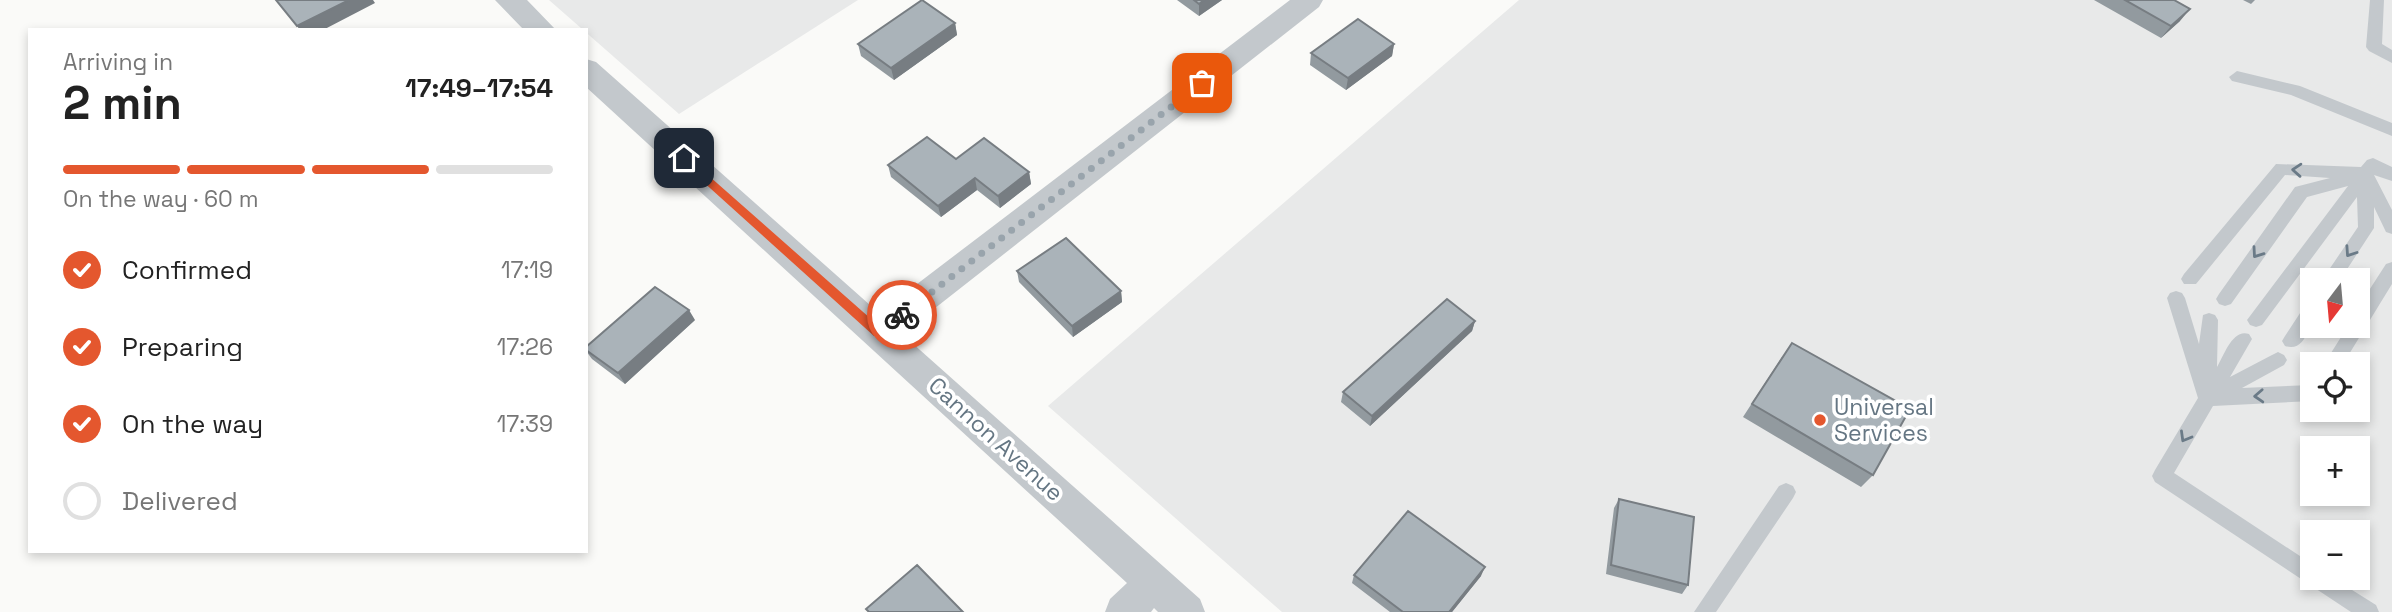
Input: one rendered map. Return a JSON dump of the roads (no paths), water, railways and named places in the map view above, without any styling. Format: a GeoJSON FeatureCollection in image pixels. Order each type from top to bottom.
{"type":"FeatureCollection","features":[{"type":"Feature","properties":{"kind":"street"},"geometry":{"type":"LineString","coordinates":[[509,0],[540,28]]}},
{"type":"Feature","properties":{"kind":"street"},"geometry":{"type":"LineString","coordinates":[[878,333],[1309,0]]}},
{"type":"Feature","properties":{"kind":"street","name":"Cannon Avenue"},"geometry":{"type":"LineString","coordinates":[[588,72],[1186,612]]}},
{"type":"Feature","properties":{"kind":"street"},"geometry":{"type":"LineString","coordinates":[[1124,612],[1154,583]]}},
{"type":"Feature","properties":{"kind":"lane"},"geometry":{"type":"LineString","coordinates":[[2377,0],[2374,47],[2392,57]]}},
{"type":"Feature","properties":{"kind":"lane"},"geometry":{"type":"LineString","coordinates":[[2238,78],[2294,90],[2392,130]]}},
{"type":"Feature","properties":{"kind":"lane"},"geometry":{"type":"LineString","coordinates":[[2190,279],[2274,175],[2283,169],[2369,169],[2392,175]]}},
{"type":"Feature","properties":{"kind":"lane"},"geometry":{"type":"LineString","coordinates":[[2369,169],[2392,227]]}},
{"type":"Feature","properties":{"kind":"lane"},"geometry":{"type":"LineString","coordinates":[[2339,268],[2366,228],[2369,169]]}},
{"type":"Feature","properties":{"kind":"lane"},"geometry":{"type":"LineString","coordinates":[[2225,299],[2301,192],[2369,169]]}},
{"type":"Feature","properties":{"kind":"lane"},"geometry":{"type":"LineString","coordinates":[[2256,320],[2369,169]]}},
{"type":"Feature","properties":{"kind":"lane"},"geometry":{"type":"LineString","coordinates":[[2370,304],[2392,269]]}},
{"type":"Feature","properties":{"kind":"lane"},"geometry":{"type":"LineString","coordinates":[[2176,298],[2207,398]]}},
{"type":"Feature","properties":{"kind":"lane"},"geometry":{"type":"LineString","coordinates":[[2207,398],[2209,320]]}},
{"type":"Feature","properties":{"kind":"lane"},"geometry":{"type":"LineString","coordinates":[[2291,341],[2300,327]]}},
{"type":"Feature","properties":{"kind":"lane"},"geometry":{"type":"LineString","coordinates":[[2243,339],[2162,476],[2300,567]]}},
{"type":"Feature","properties":{"kind":"lane"},"geometry":{"type":"LineString","coordinates":[[2207,398],[2277,360]]}},
{"type":"Feature","properties":{"kind":"lane"},"geometry":{"type":"LineString","coordinates":[[2207,398],[2300,394]]}},
{"type":"Feature","properties":{"kind":"lane"},"geometry":{"type":"LineString","coordinates":[[1704,612],[1786,492]]}},
{"type":"Feature","properties":{"kind":"lane"},"geometry":{"type":"LineString","coordinates":[[2334,590],[2368,612]]}},
{"type":"Feature","properties":{"kind":"place","name":"Universal Services"},"geometry":{"type":"Point","coordinates":[1820,420]}}]}
